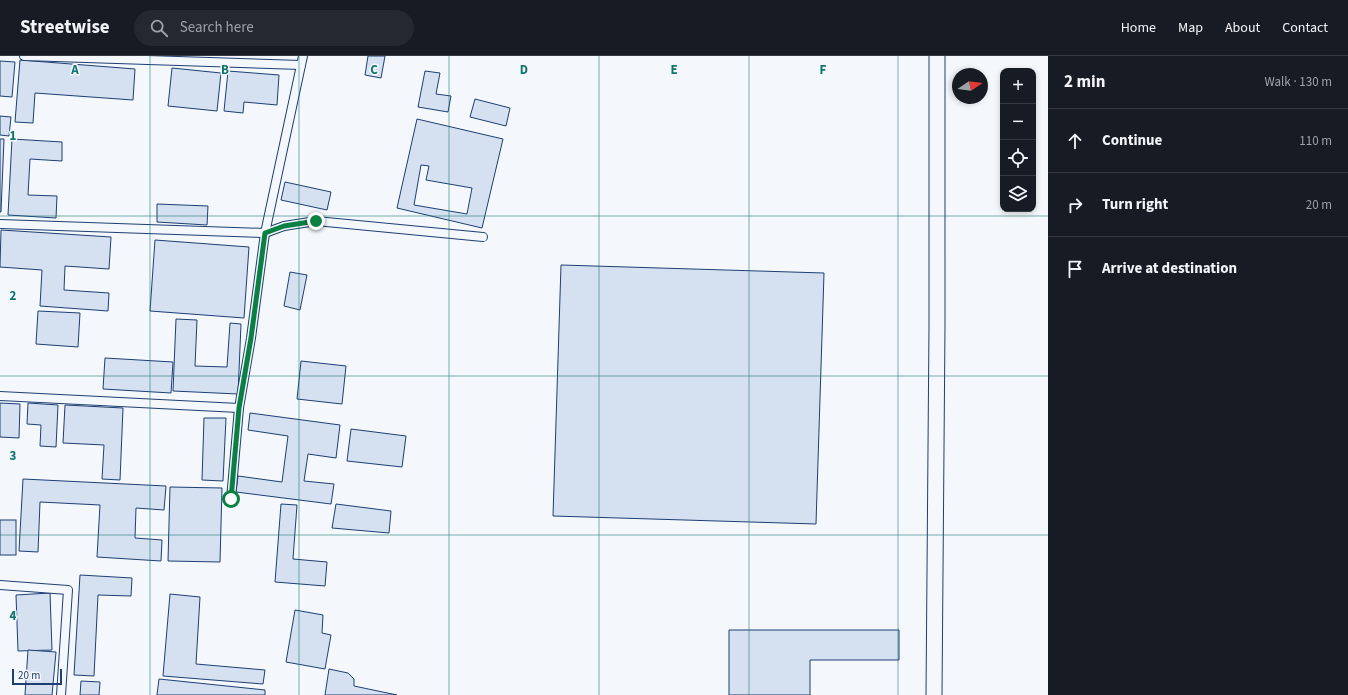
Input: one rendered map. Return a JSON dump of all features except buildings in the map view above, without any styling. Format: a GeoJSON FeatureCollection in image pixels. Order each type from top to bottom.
{"type":"FeatureCollection","features":[{"type":"Feature","properties":{"kind":"street"},"geometry":{"type":"LineString","coordinates":[[934,695],[937,333],[937,56]]}},
{"type":"Feature","properties":{"kind":"lane"},"geometry":{"type":"LineString","coordinates":[[24,56],[302,60],[265,233],[251,338],[239,408],[231,499]]}},
{"type":"Feature","properties":{"kind":"lane"},"geometry":{"type":"LineString","coordinates":[[0,224],[265,233],[284,226],[316,221],[483,237]]}},
{"type":"Feature","properties":{"kind":"lane"},"geometry":{"type":"LineString","coordinates":[[0,396],[239,408]]}},
{"type":"Feature","properties":{"kind":"lane"},"geometry":{"type":"LineString","coordinates":[[0,585],[68,590],[61,695]]}},
{"type":"Feature","properties":{"kind":"route"},"geometry":{"type":"LineString","coordinates":[[231,499],[239,408],[251,338],[265,233],[284,226],[316,221]]}}]}
